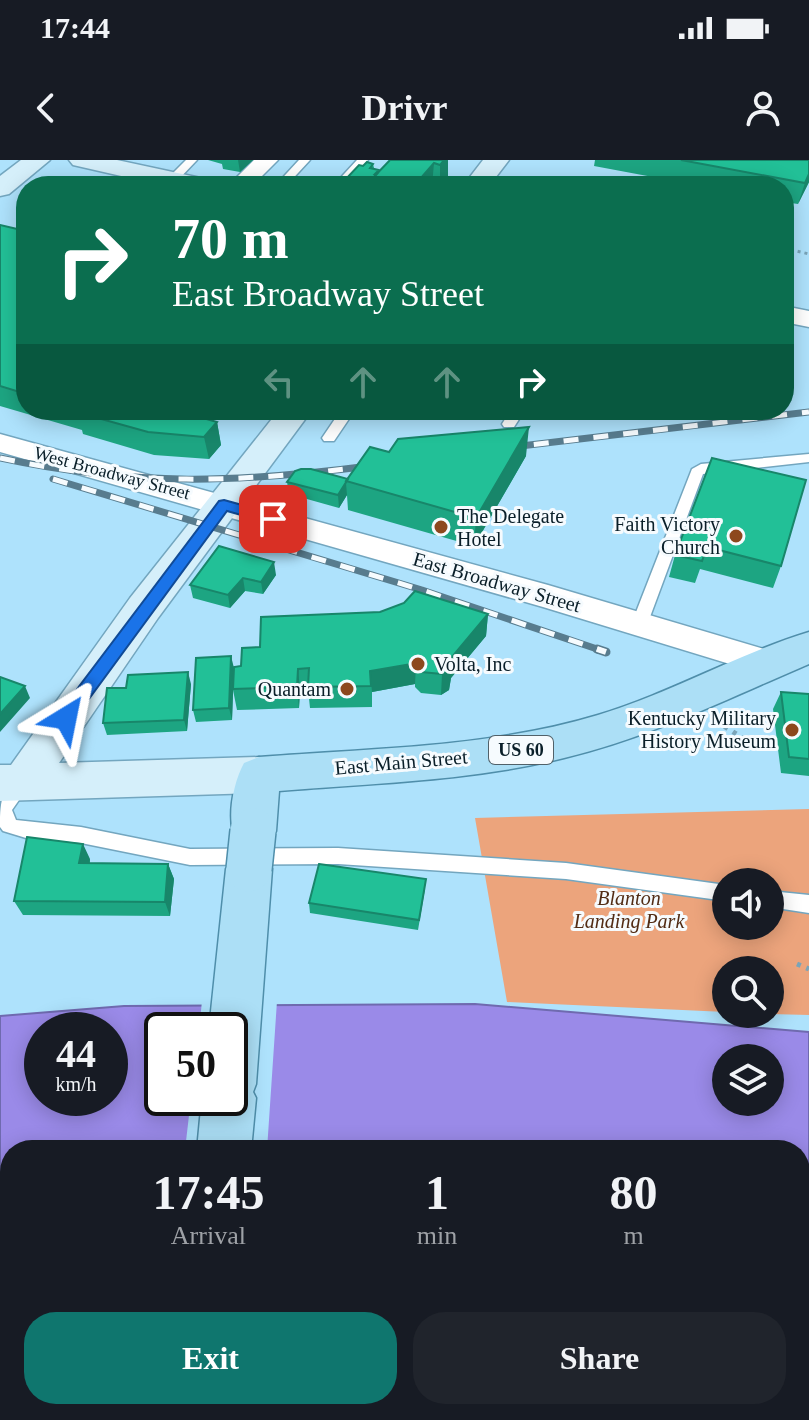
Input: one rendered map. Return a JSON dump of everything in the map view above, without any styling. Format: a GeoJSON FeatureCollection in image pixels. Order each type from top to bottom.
{"type":"FeatureCollection","features":[{"type":"Feature","properties":{"kind":"main road"},"geometry":{"type":"LineString","coordinates":[[0,188],[37,160]]}},
{"type":"Feature","properties":{"kind":"main road"},"geometry":{"type":"LineString","coordinates":[[82,160],[154,176]]}},
{"type":"Feature","properties":{"kind":"main road"},"geometry":{"type":"LineString","coordinates":[[484,176],[496,160]]}},
{"type":"Feature","properties":{"kind":"main road"},"geometry":{"type":"LineString","coordinates":[[11,783],[288,420]]}},
{"type":"Feature","properties":{"kind":"main road","name":"East Main Street"},"geometry":{"type":"LineString","coordinates":[[11,783],[259,775],[448,759],[567,740],[623,723],[809,647]]}},
{"type":"Feature","properties":{"kind":"main road"},"geometry":{"type":"LineString","coordinates":[[236,1012],[259,775]]}},
{"type":"Feature","properties":{"kind":"main road"},"geometry":{"type":"LineString","coordinates":[[225,1140],[227,1116]]}},
{"type":"Feature","properties":{"kind":"street"},"geometry":{"type":"LineString","coordinates":[[250,176],[267,160]]}},
{"type":"Feature","properties":{"kind":"street","name":"West Broadway Street"},"geometry":{"type":"LineString","coordinates":[[0,443],[224,505]]}},
{"type":"Feature","properties":{"kind":"street","name":"East Broadway Street"},"geometry":{"type":"LineString","coordinates":[[224,505],[769,663]]}},
{"type":"Feature","properties":{"kind":"lane"},"geometry":{"type":"LineString","coordinates":[[176,176],[192,160]]}},
{"type":"Feature","properties":{"kind":"lane"},"geometry":{"type":"LineString","coordinates":[[290,176],[305,160]]}},
{"type":"Feature","properties":{"kind":"lane"},"geometry":{"type":"LineString","coordinates":[[348,176],[363,160]]}},
{"type":"Feature","properties":{"kind":"lane"},"geometry":{"type":"LineString","coordinates":[[329,438],[341,420]]}},
{"type":"Feature","properties":{"kind":"lane"},"geometry":{"type":"LineString","coordinates":[[509,424],[512,420]]}},
{"type":"Feature","properties":{"kind":"lane"},"geometry":{"type":"LineString","coordinates":[[639,625],[697,472],[701,469],[809,458]]}},
{"type":"Feature","properties":{"kind":"lane"},"geometry":{"type":"LineString","coordinates":[[11,783],[3,809],[4,819],[10,826],[81,835],[190,857],[338,856],[536,869],[712,891]]}},
{"type":"Feature","properties":{"kind":"lane"},"geometry":{"type":"LineString","coordinates":[[784,901],[809,904]]}},
{"type":"Feature","properties":{"kind":"path"},"geometry":{"type":"LineString","coordinates":[[715,720],[749,742]]}},
{"type":"Feature","properties":{"kind":"path"},"geometry":{"type":"LineString","coordinates":[[797,964],[809,969]]}},
{"type":"Feature","properties":{"kind":"green space","name":"Blanton Landing Park"},"geometry":{"type":"Polygon","coordinates":[[[809,809],[809,1015],[784,1014],[784,956],[712,956],[712,1011],[507,1002],[475,818],[809,809]]]}},
{"type":"Feature","properties":{"kind":"shaded area"},"geometry":{"type":"Polygon","coordinates":[[[475,1004],[712,1024],[712,1028],[809,1032],[809,1140],[0,1140],[0,1016],[24,1014],[24,1116],[128,1116],[128,1012],[50,1012],[124,1006],[475,1004]]]}},
{"type":"Feature","properties":{"kind":"pier"},"geometry":{"type":"Polygon","coordinates":[[[202,1001],[277,1001],[268,1140],[186,1140],[189,1116],[248,1116],[248,1012],[201,1012],[202,1001]]]}},
{"type":"Feature","properties":{"kind":"building"},"geometry":{"type":"Polygon","coordinates":[[[390,160],[444,160],[440,165],[434,163],[423,176],[375,176],[390,160]]]}},
{"type":"Feature","properties":{"kind":"building"},"geometry":{"type":"Polygon","coordinates":[[[681,160],[809,160],[805,183],[794,181],[794,176],[767,176],[681,160]]]}},
{"type":"Feature","properties":{"kind":"building"},"geometry":{"type":"Polygon","coordinates":[[[367,162],[373,164],[370,168],[379,170],[375,176],[349,176],[359,165],[367,162]]]}},
{"type":"Feature","properties":{"kind":"building"},"geometry":{"type":"Polygon","coordinates":[[[0,225],[16,229],[16,391],[0,386],[0,225]]]}},
{"type":"Feature","properties":{"kind":"building"},"geometry":{"type":"Polygon","coordinates":[[[105,420],[217,422],[204,437],[148,432],[105,420]]]}},
{"type":"Feature","properties":{"kind":"building"},"geometry":{"type":"Polygon","coordinates":[[[529,427],[476,518],[346,481],[370,447],[389,452],[398,439],[529,427]]]}},
{"type":"Feature","properties":{"kind":"building","name":"Faith Victory Church"},"geometry":{"type":"Polygon","coordinates":[[[712,458],[806,480],[781,566],[707,547],[702,561],[675,555],[712,458]]]}},
{"type":"Feature","properties":{"kind":"building"},"geometry":{"type":"Polygon","coordinates":[[[301,469],[348,479],[338,495],[287,482],[295,471],[301,469]]]}},
{"type":"Feature","properties":{"kind":"building"},"geometry":{"type":"Polygon","coordinates":[[[219,546],[274,562],[261,582],[243,578],[228,595],[190,585],[219,546]]]}},
{"type":"Feature","properties":{"kind":"building"},"geometry":{"type":"Polygon","coordinates":[[[415,591],[488,614],[452,657],[451,669],[442,674],[421,672],[417,663],[370,671],[371,686],[308,687],[309,668],[298,669],[297,687],[233,689],[234,667],[241,666],[242,648],[260,647],[261,617],[380,612],[404,603],[415,591]]]}},
{"type":"Feature","properties":{"kind":"building"},"geometry":{"type":"Polygon","coordinates":[[[231,656],[229,708],[193,710],[196,658],[231,656]]]}},
{"type":"Feature","properties":{"kind":"building"},"geometry":{"type":"Polygon","coordinates":[[[188,672],[184,720],[103,723],[107,688],[126,688],[128,675],[188,672]]]}},
{"type":"Feature","properties":{"kind":"building"},"geometry":{"type":"Polygon","coordinates":[[[0,677],[25,686],[0,714],[0,677]]]}},
{"type":"Feature","properties":{"kind":"building"},"geometry":{"type":"Polygon","coordinates":[[[781,692],[809,694],[809,759],[789,757],[781,692]]]}},
{"type":"Feature","properties":{"kind":"building"},"geometry":{"type":"Polygon","coordinates":[[[27,837],[83,844],[79,863],[168,864],[165,902],[14,901],[27,837]]]}},
{"type":"Feature","properties":{"kind":"building"},"geometry":{"type":"Polygon","coordinates":[[[319,864],[426,879],[419,920],[309,903],[319,864]]]}},
{"type":"Feature","properties":{"kind":"railway"},"geometry":{"type":"LineString","coordinates":[[794,414],[809,412]]}},
{"type":"Feature","properties":{"kind":"railway"},"geometry":{"type":"LineString","coordinates":[[504,448],[741,420]]}},
{"type":"Feature","properties":{"kind":"railway"},"geometry":{"type":"LineString","coordinates":[[0,458],[97,474],[188,479],[279,476],[377,465]]}},
{"type":"Feature","properties":{"kind":"railway"},"geometry":{"type":"LineString","coordinates":[[53,479],[422,590],[603,651]]}},
{"type":"Feature","properties":{"kind":"railway"},"geometry":{"type":"LineString","coordinates":[[597,649],[603,651]]}},
{"type":"Feature","properties":{"kind":"place","name":"The Delegate Hotel"},"geometry":{"type":"Point","coordinates":[441,527]}},
{"type":"Feature","properties":{"kind":"place","name":"Faith Victory Church"},"geometry":{"type":"Point","coordinates":[736,536]}},
{"type":"Feature","properties":{"kind":"place","name":"Volta, Inc"},"geometry":{"type":"Point","coordinates":[418,664]}},
{"type":"Feature","properties":{"kind":"place","name":"Quantam"},"geometry":{"type":"Point","coordinates":[347,689]}},
{"type":"Feature","properties":{"kind":"place","name":"Kentucky Military History Museum"},"geometry":{"type":"Point","coordinates":[792,730]}},
{"type":"Feature","properties":{"kind":"route"},"geometry":{"type":"LineString","coordinates":[[66,718],[161,585],[224,505],[273,519]]}}]}
